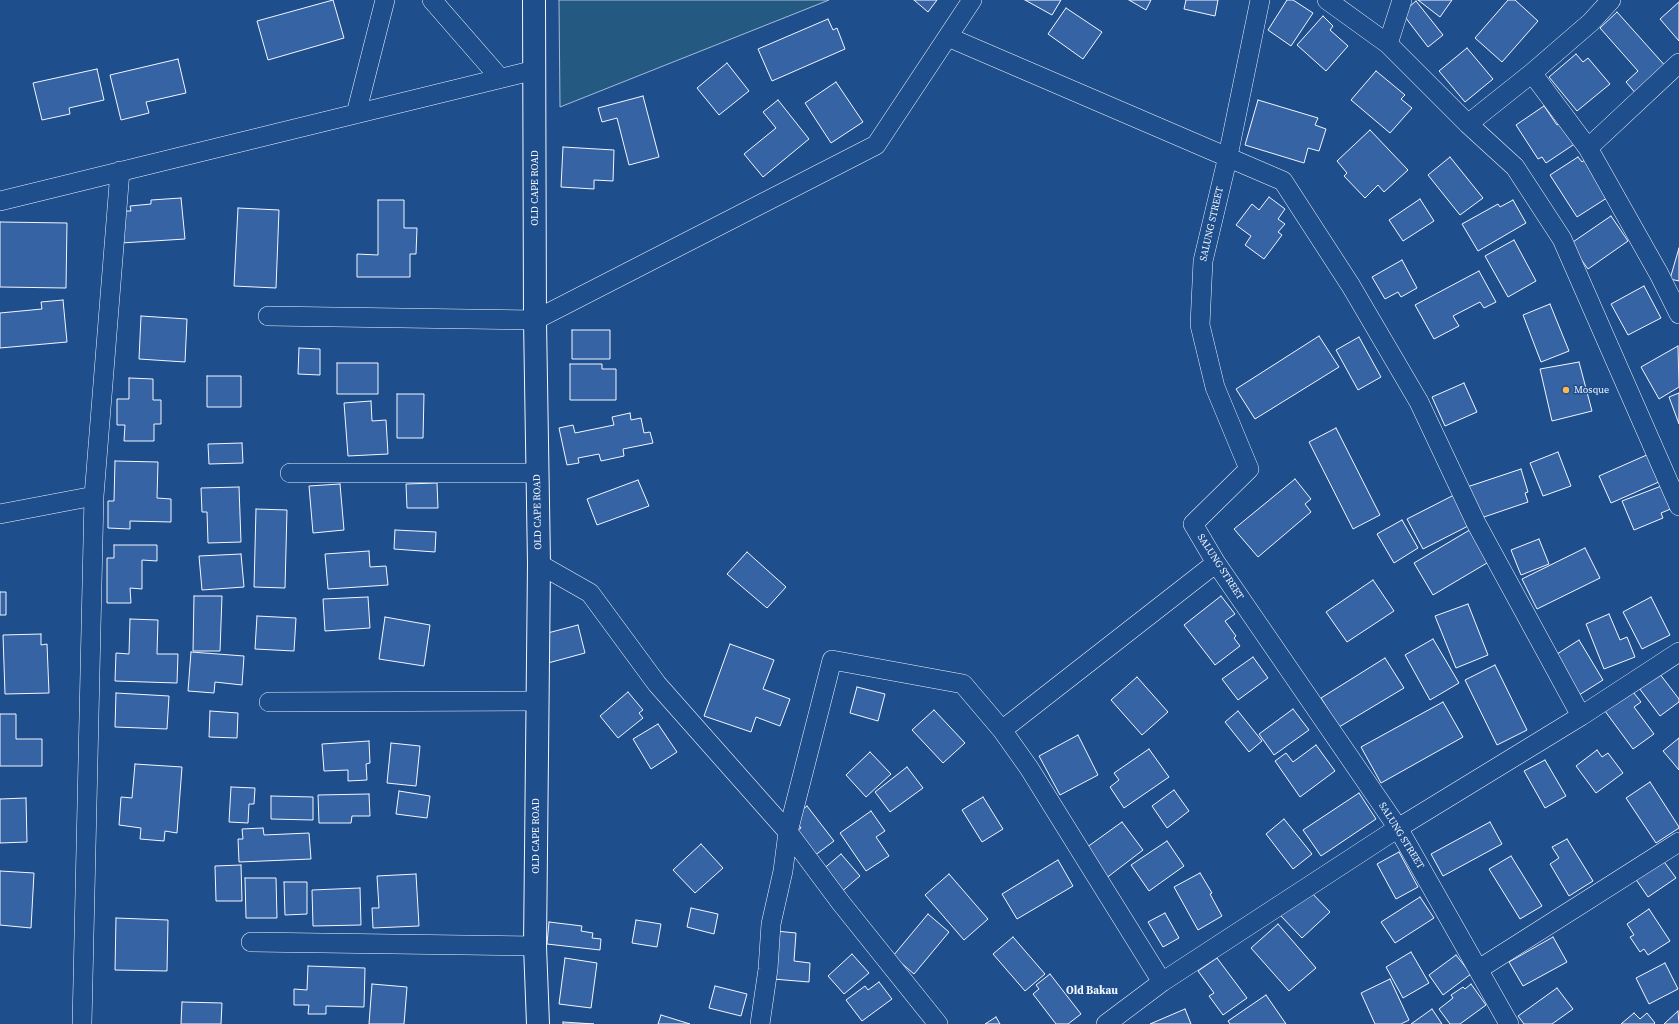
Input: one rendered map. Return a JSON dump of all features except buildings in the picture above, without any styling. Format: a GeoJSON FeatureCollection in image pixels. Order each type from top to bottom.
{"type":"FeatureCollection","features":[{"type":"Feature","properties":{"kind":"street"},"geometry":{"type":"LineString","coordinates":[[356,114],[385,0]]}},
{"type":"Feature","properties":{"kind":"street"},"geometry":{"type":"LineString","coordinates":[[432,0],[500,78]]}},
{"type":"Feature","properties":{"kind":"street","name":"OLD CAPE ROAD"},"geometry":{"type":"LineString","coordinates":[[534,0],[535,320],[539,564],[535,946],[538,1024]]}},
{"type":"Feature","properties":{"kind":"street"},"geometry":{"type":"LineString","coordinates":[[268,316],[535,320],[876,145],[972,0]]}},
{"type":"Feature","properties":{"kind":"street","name":"SALUNG STREET"},"geometry":{"type":"LineString","coordinates":[[1260,0],[1228,156],[1203,261],[1200,325],[1215,387],[1249,469],[1193,524],[1216,563],[1398,828],[1479,968],[1509,1024]]}},
{"type":"Feature","properties":{"kind":"street"},"geometry":{"type":"LineString","coordinates":[[1327,0],[1388,44],[1468,124],[1515,166],[1562,239],[1679,506]]}},
{"type":"Feature","properties":{"kind":"street"},"geometry":{"type":"LineString","coordinates":[[1388,44],[1402,0]]}},
{"type":"Feature","properties":{"kind":"street"},"geometry":{"type":"LineString","coordinates":[[1468,124],[1532,73],[1591,22],[1611,0]]}},
{"type":"Feature","properties":{"kind":"street"},"geometry":{"type":"LineString","coordinates":[[948,37],[1228,156],[1283,181],[1351,286],[1419,402],[1476,523],[1581,716]]}},
{"type":"Feature","properties":{"kind":"street"},"geometry":{"type":"LineString","coordinates":[[1588,148],[1679,63]]}},
{"type":"Feature","properties":{"kind":"street"},"geometry":{"type":"LineString","coordinates":[[0,201],[535,70]]}},
{"type":"Feature","properties":{"kind":"street"},"geometry":{"type":"LineString","coordinates":[[1532,73],[1588,148],[1659,274],[1679,314]]}},
{"type":"Feature","properties":{"kind":"street"},"geometry":{"type":"LineString","coordinates":[[82,1024],[94,496],[120,171]]}},
{"type":"Feature","properties":{"kind":"street"},"geometry":{"type":"LineString","coordinates":[[290,472],[537,473]]}},
{"type":"Feature","properties":{"kind":"street"},"geometry":{"type":"LineString","coordinates":[[0,514],[94,496]]}},
{"type":"Feature","properties":{"kind":"street"},"geometry":{"type":"LineString","coordinates":[[1002,730],[1216,563]]}},
{"type":"Feature","properties":{"kind":"street"},"geometry":{"type":"LineString","coordinates":[[539,564],[590,593],[658,684],[788,832],[841,903],[938,1024]]}},
{"type":"Feature","properties":{"kind":"street"},"geometry":{"type":"LineString","coordinates":[[1106,1024],[1162,982],[1398,828],[1581,716],[1679,652]]}},
{"type":"Feature","properties":{"kind":"street"},"geometry":{"type":"LineString","coordinates":[[760,1024],[768,969],[771,924],[783,871],[788,832],[832,660],[962,684],[1002,730],[1033,775],[1162,982]]}},
{"type":"Feature","properties":{"kind":"street"},"geometry":{"type":"LineString","coordinates":[[269,702],[537,701]]}},
{"type":"Feature","properties":{"kind":"street"},"geometry":{"type":"LineString","coordinates":[[1479,968],[1679,842]]}},
{"type":"Feature","properties":{"kind":"street"},"geometry":{"type":"LineString","coordinates":[[251,942],[535,946]]}},
{"type":"Feature","properties":{"kind":"shaded area"},"geometry":{"type":"Polygon","coordinates":[[[559,0],[829,0],[560,107],[559,0]]]}},
{"type":"Feature","properties":{"kind":"place","name":"Mosque"},"geometry":{"type":"Point","coordinates":[1566,390]}},
{"type":"Feature","properties":{"kind":"district","name":"Old Bakau"},"geometry":{"type":"Point","coordinates":[1092,991]}}]}
